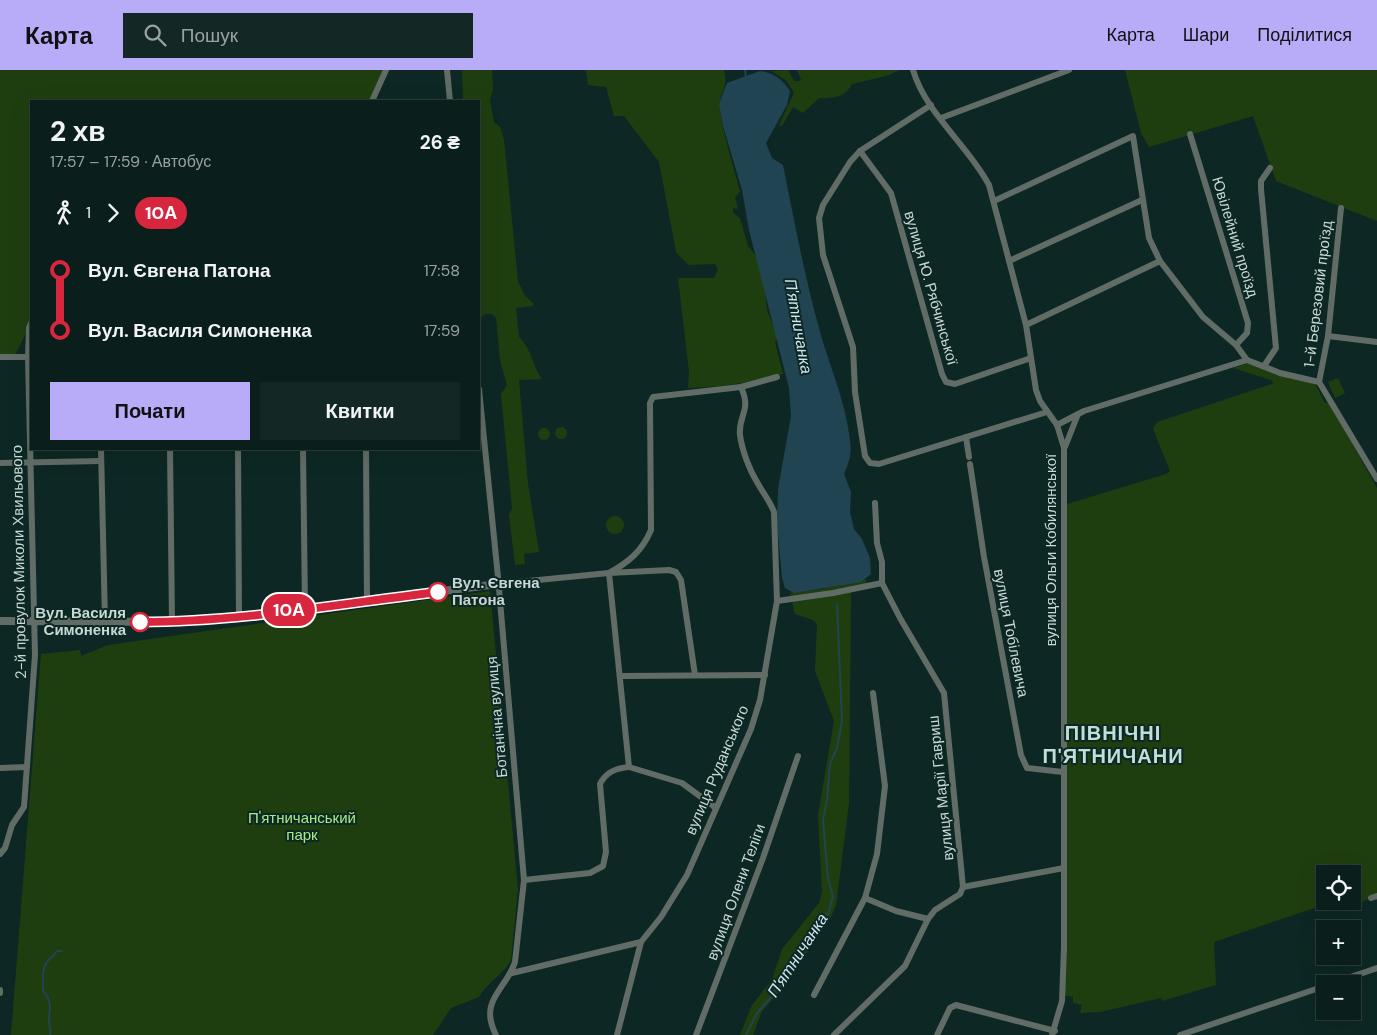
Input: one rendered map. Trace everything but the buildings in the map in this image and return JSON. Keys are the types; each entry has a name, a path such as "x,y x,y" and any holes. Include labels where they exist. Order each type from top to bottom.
{"street":[{"path":"372,100 386,70"},
{"path":"447,70 450,100"},
{"name":"вулиця Ольги Кобилянської","path":"913,70 916,80 931,105 982,172 994,201 1026,325 1036,390 1047,412 1057,425 1064,448 1064,868 1062,997 1054,1033"},
{"path":"941,118 1069,70"},
{"path":"931,105 860,151 850,162 823,205 819,218 819,232 823,255 853,347 855,392 862,442 866,456 870,463 879,464 1047,412"},
{"name":"Ювілейний проїзд","path":"1190,134 1248,323 1247,333 1236,344"},
{"path":"994,201 1133,136 1149,238 1160,261 1203,317 1236,344 1247,360 1319,382 1374,466 1377,479"},
{"name":"вулиця Ю. Рябчинської","path":"860,151 891,193 942,374 946,382 955,384 1031,358"},
{"path":"1264,366 1276,348 1261,189 1261,181 1270,168"},
{"path":"1009,261 1142,200"},
{"name":"1-й Березовий проїзд","path":"1319,382 1328,336 1341,208"},
{"path":"1026,325 1160,261"},
{"name":"2-й провулок Миколи Хвильового","path":"30,326 28,357 30,427"},
{"path":"1328,336 1377,342"},
{"path":"0,357 28,357"},
{"path":"1057,425 1078,414 1247,360"},
{"path":"609,573 628,562 644,546 651,530 650,403 653,396 740,387 777,377"},
{"name":"вулиця Руданського","path":"617,1035 641,942 661,917 687,874 750,729 765,675 777,601 774,512 771,503 756,482 745,456 740,430 746,404 740,387"},
{"name":"Ботанічна вулиця","path":"480,399 524,880 515,962 512,973 492,1000 490,1021 496,1035"},
{"path":"1064,448 1078,414"},
{"path":"966,437 969,457"},
{"name":"2-й провулок Миколи Хвильового","path":"0,854 5,848 12,826 23,811 27,767 35,655 31,450"},
{"path":"101,450 105,621"},
{"path":"170,450 172,622"},
{"path":"238,450 239,617"},
{"path":"303,450 305,608"},
{"path":"366,450 367,600"},
{"path":"0,463 101,461"},
{"name":"вулиця Тобілевича","path":"970,464 984,557 1022,755 1027,768 1064,772"},
{"name":"вулиця Марії Гавриш","path":"875,502 877,544 882,562 882,583 900,618 944,693 963,887"},
{"path":"0,621 172,622 239,617 498,584 609,573 669,570 680,575 695,675"},
{"path":"609,573 629,767"},
{"path":"777,601 833,593 882,583"},
{"path":"621,676 765,675"},
{"path":"814,995 865,898 877,854 885,786 873,693"},
{"name":"вулиця Олени Теліги","path":"696,1035 763,858 798,756"},
{"path":"0,768 27,767"},
{"path":"524,880 590,873 602,866 606,852 600,784 613,770 629,767 682,783 716,808"},
{"path":"834,1035 905,966 928,919 935,910 960,894 963,887 1064,868"},
{"path":"865,898 896,911 928,919"},
{"path":"512,973 641,942"},
{"path":"1356,975 1377,968"},
{"path":"1180,1035 1316,989"},
{"path":"937,1035 950,1008 956,1005 1054,1033"}],"green space":[{"path":"0,70 386,70 372,100 30,100 30,325 14,357 0,357"},
{"path":"462,70 492,70 493,89 490,100 494,122 500,127 504,140 518,281 525,296 533,303 533,306 516,308 519,337 530,352 542,379 519,380 528,484 539,552 524,554 525,564 515,565 509,515 512,508 501,394 507,385 500,360 496,318 492,314 485,314 480,319 480,100 460,100 463,98"},
{"path":"586,70 724,70 725,83 720,99 721,119 740,192 735,197 738,209 733,208 733,213 740,218 748,246 762,263 767,310 778,337 775,342 783,374 736,384 688,388 689,372 678,278 714,278 718,269 715,264 688,265 676,252 659,162 624,116 614,116 606,87 588,85"},
{"path":"788,70 794,81 799,81 819,72 801,80 797,70 900,70 886,76 852,84 842,95 819,98 803,113 793,107 782,126 779,125 794,93 787,81 771,71"},
{"path":"1125,70 1377,70 1377,221 1276,181 1253,116 1149,147 1141,133"},
{"path":"1249,363 1315,384 1325,403 1329,402 1377,488 1377,896 1361,902 1361,865 1316,865 1316,907 1214,942 1216,985 1162,1001 1161,998 1100,1012 1080,1013 1082,1005 1073,1003 1073,997 1062,995 1064,505 1166,474 1170,471 1153,429 1157,422 1274,383 1271,380 1233,368"},
{"path":"1338,378 1345,393 1335,398 1328,382"},
{"path":"561,427 567,433 561,439 555,433"},
{"path":"544,428 550,434 544,440 538,434"},
{"path":"615,516 621,519 624,525 621,531 615,534 609,531 606,525 609,519"},
{"path":"866,579 866,586 851,590 849,803 836,905 830,919 781,990 762,1011 753,1035 740,1035 752,1005 772,980 782,949 819,903 822,892 818,815 834,721 815,671 817,624 813,620 795,614 790,593 822,589"},
{"name":"П'ятничанський парк","path":"490,591 518,889 511,960 479,997 451,1008 433,1035 11,1035 41,654 80,650 81,656 108,645"}],"water":[{"path":"760,71 777,77 790,91 787,105 766,143 772,158 783,165 814,308 845,412 851,445 849,462 844,474 851,492 850,512 854,529 862,539 870,558 871,574 861,582 794,593 785,588 782,578 777,523 778,489 791,416 789,388 749,230 742,190 723,126 719,104 727,83"}],"waterway":[{"name":"П'ятничанка","path":"745,70 746,78"},
{"name":"П'ятничанка","path":"746,1035 757,1013 773,995 785,971 820,927 829,911 833,896 828,879 823,820 830,764 837,748 842,721 837,604"},
{"path":"50,1035 50,1004 43,991 43,971 46,964 57,951 62,951"}],"bus line":[{"name":"10А","path":"140,622 172,622 239,617 438,592"}],"place":[{"name":"Вул. Євгена Патона","path":"438,592"},
{"name":"Вул. Василя Симоненка","path":"140,622"}],"district":[{"name":"ПІВНІЧНІ П'ЯТНИЧАНИ","path":"1113,744"}]}
